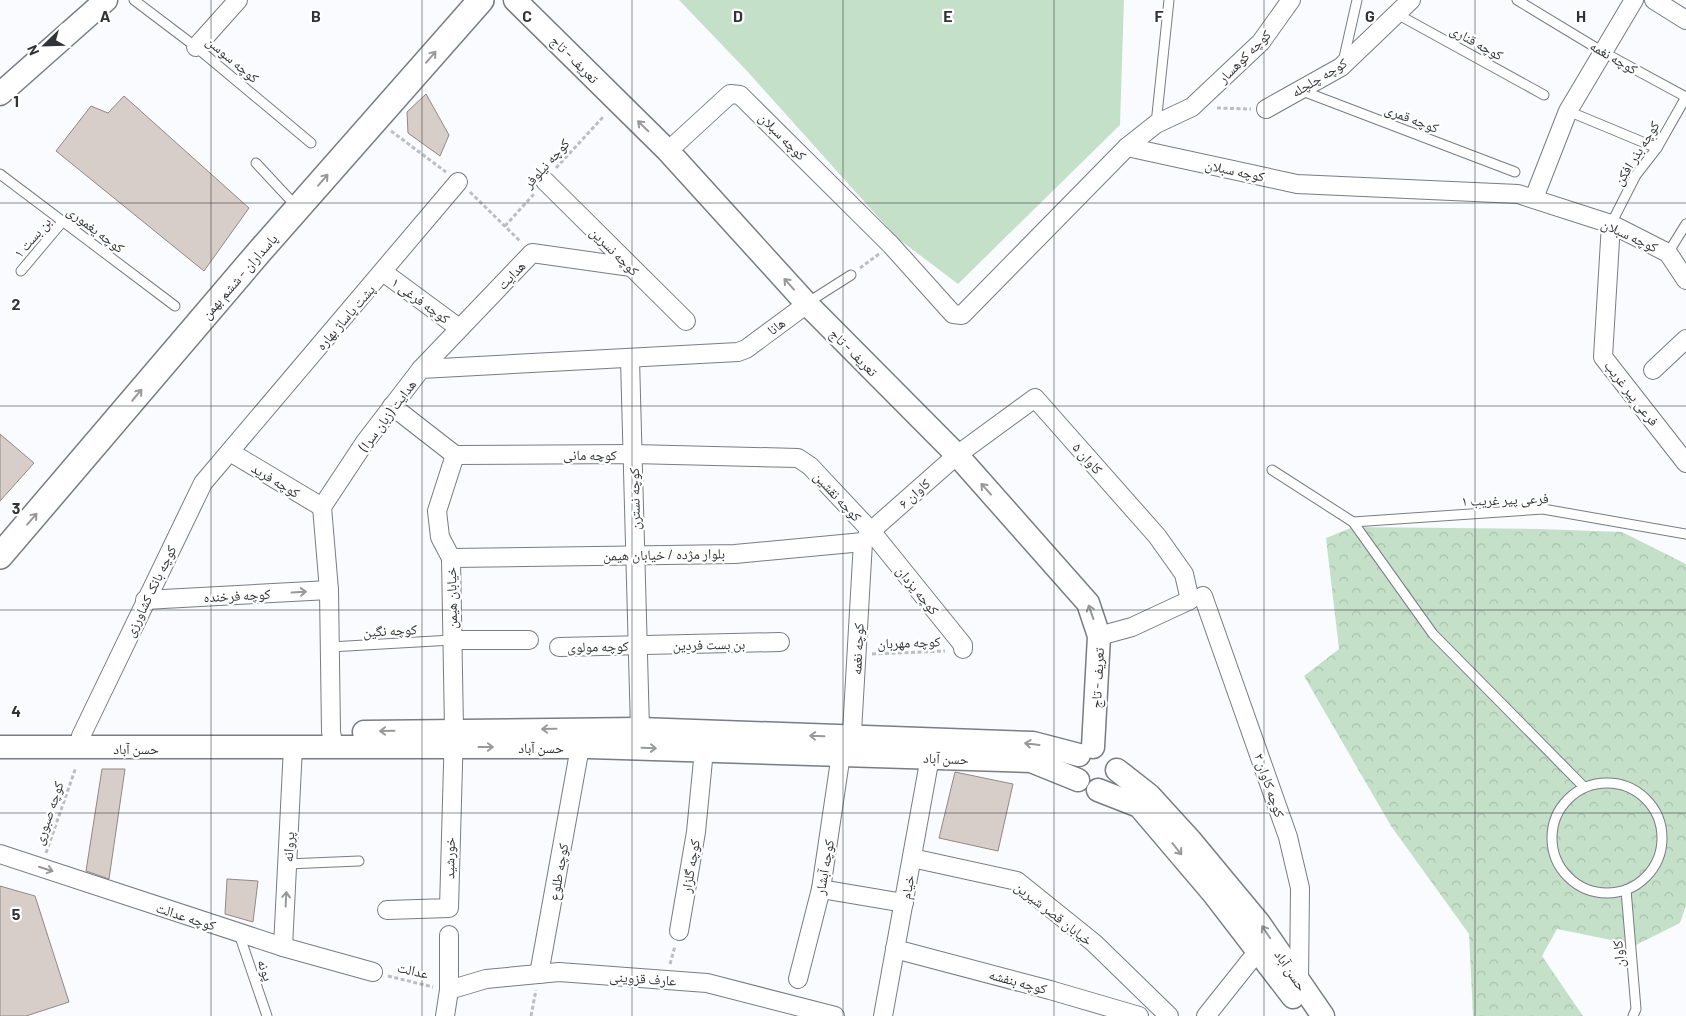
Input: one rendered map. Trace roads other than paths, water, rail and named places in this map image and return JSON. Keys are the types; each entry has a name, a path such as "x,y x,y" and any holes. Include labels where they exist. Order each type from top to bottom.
{"main road":[{"name":"پاسداران - ششم بهمن","path":"3,549 478,2"}],"street":[{"path":"0,94 106,0"},
{"path":"196,47 238,0"},
{"name":"تعریف - تاج","path":"515,0 668,151 807,304 956,455 1088,603 1099,636 1086,751"},
{"name":"کوچه کوهسار","path":"1156,124 1192,107 1261,42 1291,0"},
{"name":"کوچه چلچله","path":"1266,109 1342,67 1411,0"},
{"path":"1534,198 1568,111 1634,0"},
{"path":"1654,0 1686,20"},
{"name":"کوچه سبلان","path":"668,151 730,94 740,95 891,245 953,314 962,315 1127,147 1297,184 1518,194 1611,224 1668,253 1686,280"},
{"path":"1127,147 1156,124"},
{"name":"کوچه نسرین","path":"545,181 686,322"},
{"name":"پشت پاساژ بهاره","path":"230,452 458,182"},
{"name":"فرعی پیر غریب","path":"1611,224 1603,357 1686,462"},
{"name":"هدایت","path":"421,369 532,253 631,267"},
{"name":"کوچه فرغی ۱","path":"383,272 459,328"},
{"name":"هانا","path":"746,349 807,304"},
{"path":"1654,370 1686,339"},
{"name":"هدایت (زبان سرا)","path":"322,507 392,406 421,369 630,359 738,352 746,349"},
{"name":"کوچه نسترن","path":"630,359 640,729"},
{"name":"کاوان ۵","path":"956,455 1034,398 1157,536 1184,574 1196,598"},
{"path":"392,406 455,455"},
{"name":"کوچه فرید","path":"230,452 322,507"},
{"name":"کوچه بانک کشاورزی","path":"81,736 145,600 203,484 230,452"},
{"name":"کوچه مانی","path":"455,455 633,454 798,458 805,461"},
{"name":"خیابان هیمن","path":"453,739 451,558 440,537 437,512 455,455"},
{"name":"کاوان ۶","path":"867,537 956,455"},
{"name":"کوچه نقشین","path":"805,461 867,537"},
{"path":"322,507 329,590 333,740"},
{"name":"بلوار مژده / خیابان هیمن","path":"451,558 735,554 867,537"},
{"name":"کوچه یزدان","path":"867,537 963,645 963,649"},
{"name":"کوچه نغمه","path":"847,749 867,537"},
{"name":"کوچه فرخنده","path":"145,600 329,590"},
{"path":"1099,636 1132,627 1196,598"},
{"name":"کوچه کاوان ۲","path":"1196,598 1288,837 1300,888 1299,982"},
{"path":"452,640 529,640"},
{"name":"بن بست فردین","path":"638,646 780,642"},
{"name":"کوچه مولوی","path":"559,646 638,646"},
{"name":"حسن آباد","path":"582,738 640,729 930,757 1031,761 1078,780"},
{"name":"حسن آباد","path":"0,731 21,737 81,736 333,740 582,738 704,750 847,749 1033,743 1086,751"},
{"name":"کوچه طلوع","path":"539,974 582,738"},
{"name":"خورشید","path":"387,910 448,908 453,739"},
{"name":"حسن آباد","path":"0,747 292,747 333,740"},
{"name":"پروانه","path":"283,947 292,747"},
{"path":"1101,748 1113,756 1117,770 1114,779 1107,786 1098,790 1083,786 1078,780 1074,767 1086,751 1101,748"},
{"name":"کوچه آبشار","path":"798,979 821,889 847,749"},
{"name":"کوچه گلزار","path":"679,931 696,832 704,750"},
{"name":"خیام","path":"883,1016 930,757"},
{"name":"حسن آباد","path":"1117,770 1149,795 1191,841 1260,923 1323,1016"},
{"name":"حسن آباد","path":"1098,790 1138,806 1213,893 1307,1016"},
{"name":"کوچه عدالت","path":"0,854 283,947 373,972"},
{"name":"خیابان قصر شیرین","path":"912,858 1017,881 1094,943 1169,1016"},
{"path":"821,889 904,903"},
{"path":"445,1016 448,990 449,934"},
{"name":"کوچه بنفشه","path":"896,950 1050,990 1139,1016"},
{"path":"1206,1016 1257,952"},
{"name":"عارف قزوینی","path":"448,990 486,979 559,972 707,983 790,1010 835,1016"}],"lane":[{"name":"کوچه سوسن","path":"134,0 196,47 312,143"},
{"path":"1156,124 1168,0"},
{"path":"1342,67 1357,0"},
{"name":"کوچه نغمه","path":"1517,0 1603,52 1686,97"},
{"name":"کوچه قناری","path":"1397,14 1544,94"},
{"name":"کوچه قمری","path":"1298,90 1515,172"},
{"name":"کوچه بذر افکن","path":"1611,224 1636,175 1657,148 1686,97"},
{"path":"1568,111 1657,148"},
{"path":"256,163 298,208"},
{"name":"کوچه یغموری","path":"0,174 175,306"},
{"name":"بن بست ۱","path":"21,271 63,222"},
{"name":"کوچه سبلان","path":"1668,253 1686,224"},
{"path":"807,304 851,275"},
{"path":"1272,470 1353,522 1433,634 1584,787"},
{"name":"فرعی پیر غریب ۱","path":"1353,522 1543,509 1686,534"},
{"name":"کوچه نگین","path":"330,647 452,640"},
{"path":"1610,783 1635,790 1649,802 1658,817 1662,834 1660,852 1653,868 1641,881 1626,890 1607,893 1589,890 1573,881 1560,867 1553,850 1552,831 1558,813 1568,798 1584,787 1610,783"},
{"path":"287,864 359,861"},
{"name":"کاوان","path":"1626,890 1636,1009 1633,1016"},
{"name":"پونه","path":"239,933 267,1016"}]}
